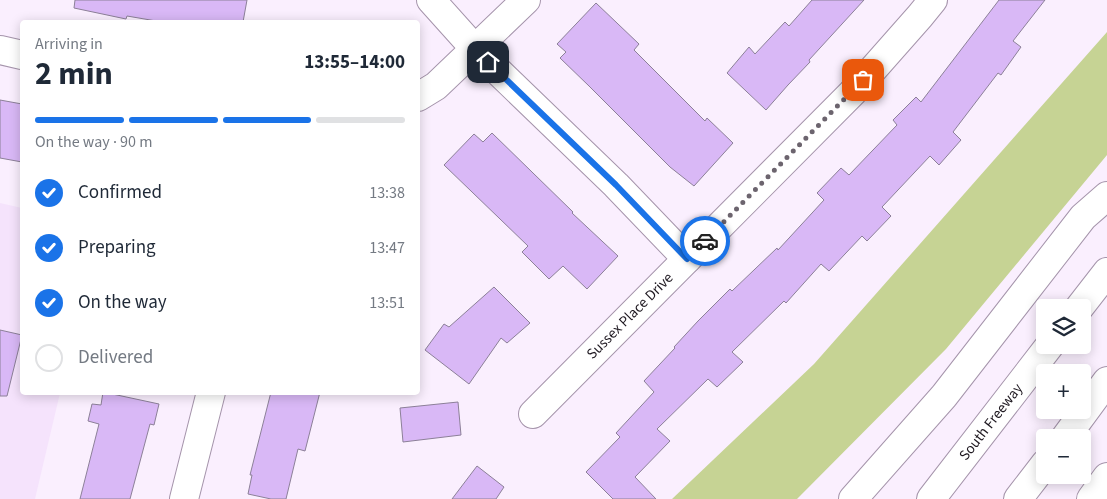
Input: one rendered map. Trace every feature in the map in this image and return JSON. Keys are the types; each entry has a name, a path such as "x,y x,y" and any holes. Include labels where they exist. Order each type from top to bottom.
{"main road":[{"path":"431,0 475,48 616,185 687,259"},
{"path":"420,97 436,86 526,0"},
{"name":"Sussex Place Drive","path":"533,414 852,93 932,0"},
{"path":"0,50 20,55"},
{"path":"853,499 944,396 1083,217 1107,196"},
{"path":"1086,299 1107,272"},
{"name":"South Freeway","path":"931,499 1043,354"},
{"path":"1072,429 1107,381"},
{"path":"184,499 210,395"},
{"path":"1018,499 1036,476"},
{"path":"1091,499 1107,477"}],"shaded area":[{"path":"0,203 20,208 20,395 60,395 35,499 0,499"}],"green space":[{"path":"1107,32 1107,155 946,349 797,499 672,499 814,364"}],"building":[{"path":"75,0 247,0 243,20 150,20 127,16 126,19 74,8"},
{"path":"812,0 864,0 766,110 727,73 749,47 755,54 785,22 789,26"},
{"path":"999,0 1045,0 1013,41 1021,47 1001,75 998,73 953,132 961,140 939,165 930,156 882,207 891,216 867,241 862,236 829,271 821,264 786,303 784,301 732,352 743,362 717,387 708,379 657,429 670,441 635,477 656,499 613,499 586,472 620,437 616,433 654,392 644,381 698,321 730,289 732,291 777,248 778,250 824,200 817,193 841,168 849,175 897,125 893,120 916,97 921,102"},
{"path":"596,3 639,44 634,50 705,121 707,118 733,143 694,186 670,167 560,58 566,52 557,44"},
{"path":"0,100 20,104 20,162 0,158"},
{"path":"492,133 618,256 587,289 563,266 549,279 522,252 528,246 444,165 474,134 483,142"},
{"path":"494,287 530,323 507,343 501,338 469,384 425,350 444,324 449,327"},
{"path":"0,330 20,335 20,343 7,396 0,396"},
{"path":"103,395 117,395 159,404 154,425 150,424 130,499 80,499 99,424 88,421 92,404 101,405"},
{"path":"270,395 319,395 305,451 298,449 286,499 271,499 248,494 252,475 250,475"},
{"path":"458,402 461,435 403,442 400,408"},
{"path":"477,466 504,487 496,499 452,499"}],"way so far":[{"path":"705,241 863,80"}],"route":[{"path":"488,62 616,185 687,259 705,241"}]}
